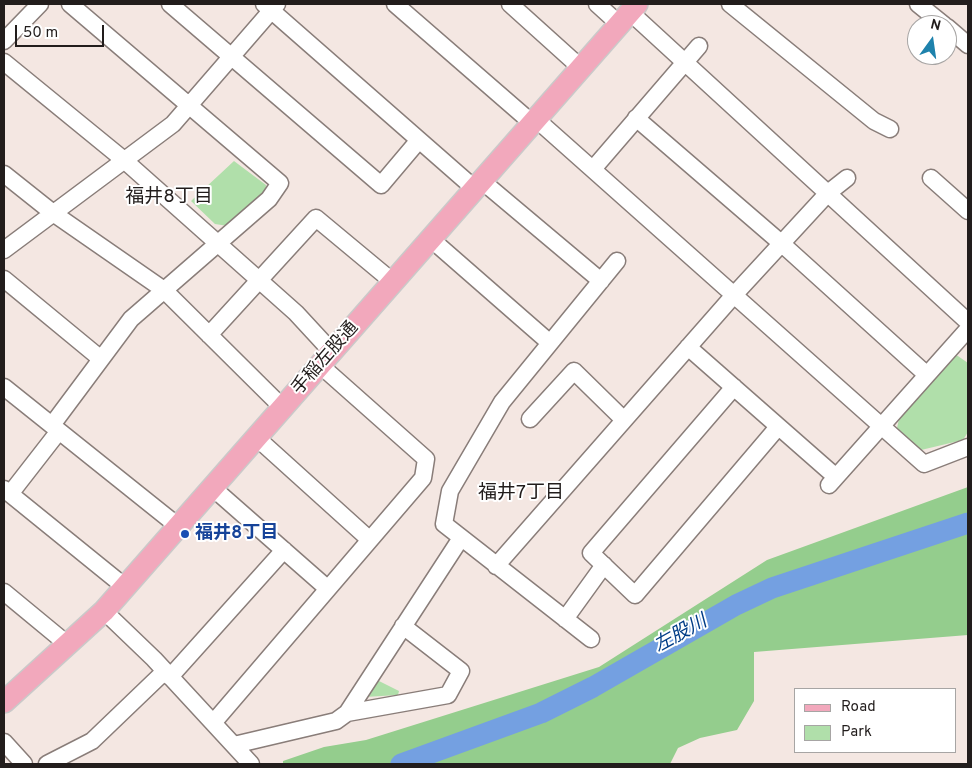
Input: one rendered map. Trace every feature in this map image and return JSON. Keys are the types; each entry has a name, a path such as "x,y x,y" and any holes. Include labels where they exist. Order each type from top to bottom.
{"main road":[{"name":"手稲左股通","path":"4,702 104,611 629,13"}],"street":[{"path":"4,41 40,4"},
{"path":"70,4 280,184 269,199 219,244 131,318 55,428 7,491 125,587"},
{"path":"170,4 381,185 419,140"},
{"path":"395,4 593,169 924,464 968,447"},
{"path":"510,4 581,68"},
{"path":"596,4 629,13 968,322"},
{"path":"730,4 874,121 890,129"},
{"path":"918,4 932,15"},
{"path":"4,250 173,124 232,56 271,6 419,140 601,281"},
{"path":"593,169 699,46"},
{"path":"4,62 124,160 296,313 326,358 426,459 423,478 213,723"},
{"path":"636,118 781,243 927,375"},
{"path":"4,174 53,214 164,290 283,408"},
{"path":"496,566 781,243 828,193 847,178"},
{"path":"931,178 968,211"},
{"path":"210,335 316,218 393,282"},
{"path":"431,239 550,343"},
{"path":"591,639 444,524 450,491 502,402 617,261"},
{"path":"4,279 101,359"},
{"path":"688,347 778,427 832,481 968,329"},
{"path":"530,419 574,371 624,420"},
{"path":"4,388 178,527"},
{"path":"734,388 591,553 635,595 778,427"},
{"path":"257,438 370,540"},
{"path":"213,488 328,589"},
{"path":"347,713 461,538"},
{"path":"47,764 92,740 168,674 284,550"},
{"path":"565,619 604,565"},
{"path":"4,592 67,644"},
{"path":"104,611 168,674 251,764"},
{"path":"234,746 336,720 347,713 448,695 461,671 403,626"},
{"path":"4,742 24,764"}],"green space":[{"path":"234,161 266,185 265,193 228,226 215,224 191,201"},
{"path":"955,354 968,363 968,432 963,440 921,450 897,428 899,419"},
{"path":"968,487 968,635 754,652 754,701 737,730 700,738 678,748 670,764 283,764 283,761 324,747 366,740 599,667 767,560"},
{"path":"377,680 399,691 398,695 365,697"}],"waterway":[{"name":"左股川","path":"401,764 541,713 593,687 736,605 772,588 968,523"}],"place":[{"name":"福井8丁目","path":"185,534"}],"district":[{"name":"福井8丁目","path":"169,198"},
{"name":"福井7丁目","path":"521,494"}]}
